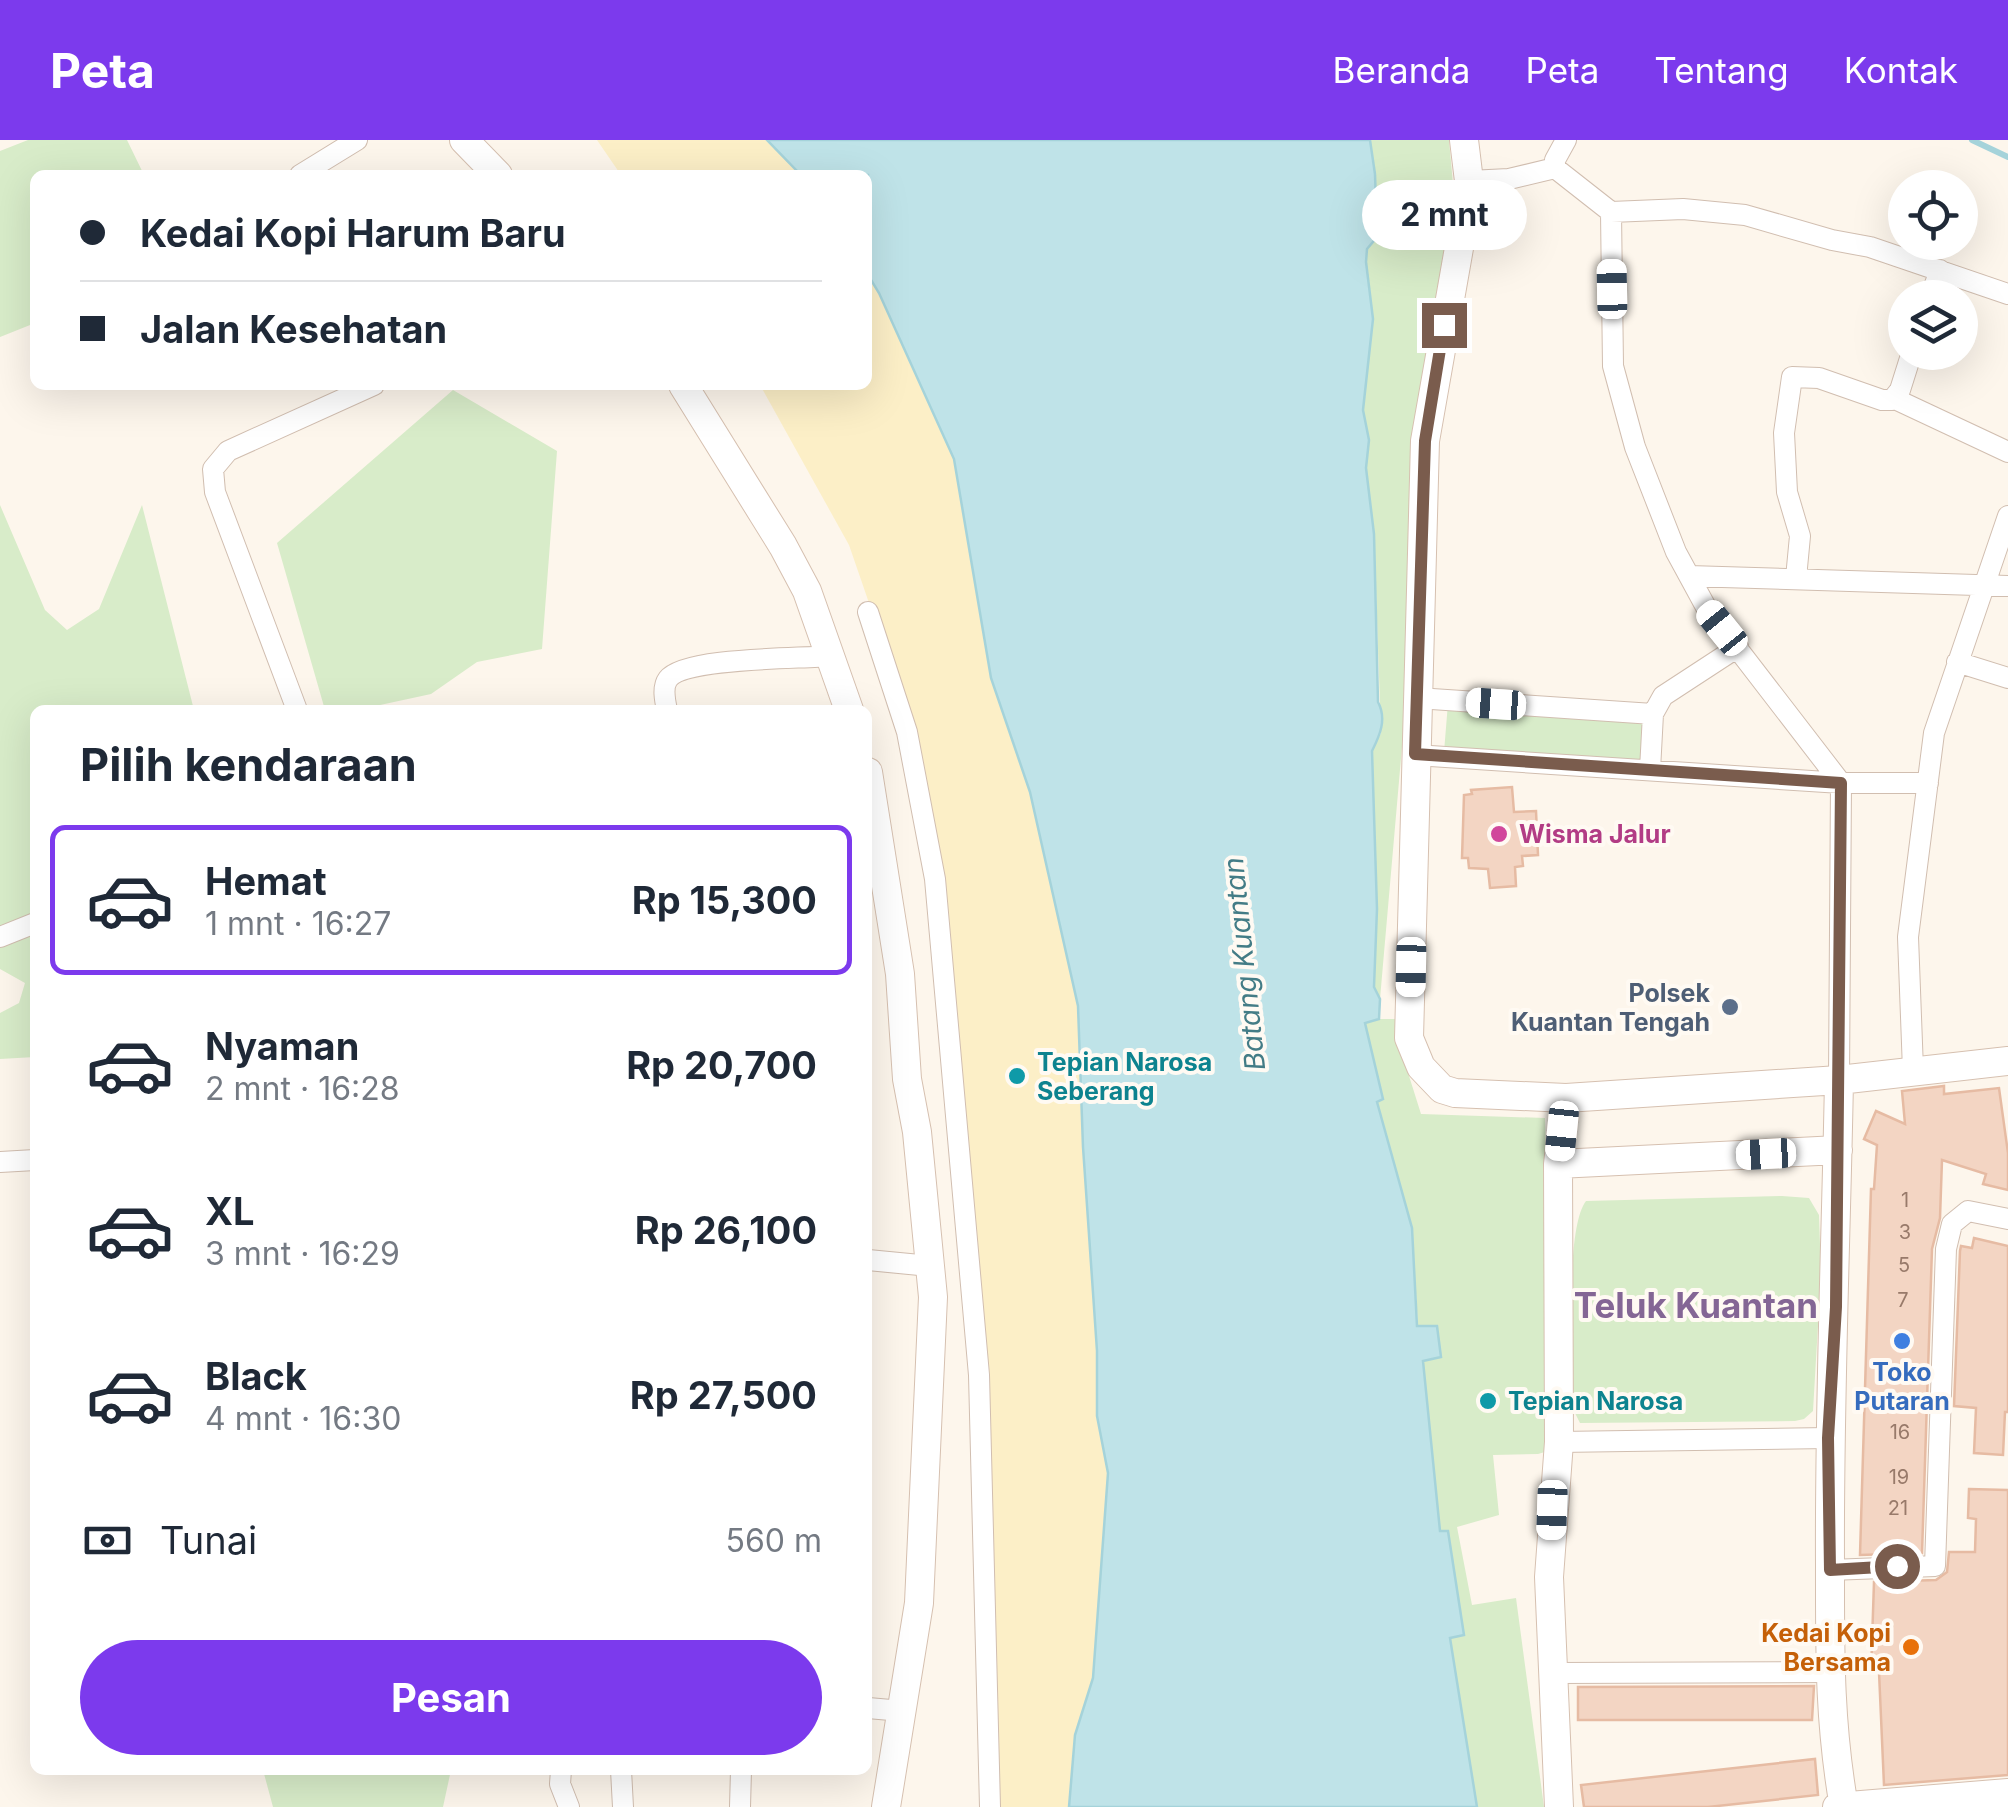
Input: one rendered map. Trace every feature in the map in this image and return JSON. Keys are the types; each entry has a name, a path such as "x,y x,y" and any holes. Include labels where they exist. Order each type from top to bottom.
{"street":[{"path":"308,170 357,140"},
{"path":"464,140 493,170"},
{"path":"1464,140 1470,181 1425,441 1410,1038 1421,1067 1433,1082 1455,1093 1566,1098 1839,1080 2008,1061"},
{"path":"1555,168 1566,140"},
{"path":"1470,181 1510,178 1555,168"},
{"path":"1555,168 1611,212 1683,209 1744,215 1870,247 2008,294"},
{"path":"1611,212 1613,366 1634,447 1676,552 1707,610 1841,783 1836,1307 1828,1438 1829,1672 1832,1735 1844,1806"},
{"path":"1936,280 1940,270"},
{"path":"1895,398 1905,370"},
{"path":"1796,578 1800,536 1787,492 1784,432 1792,377 1819,378 1882,400 1895,398 2008,452"},
{"path":"295,705 216,492 214,470 228,451 363,390"},
{"path":"685,390 807,591 847,705"},
{"path":"1913,1070 1908,938 1934,733 2008,516"},
{"path":"1689,576 2008,586"},
{"path":"868,612 908,732 935,879 980,1375 990,1807"},
{"path":"1650,770 1654,714 1664,696 1738,647"},
{"path":"666,705 664,684 681,671 718,662 830,656"},
{"path":"1957,662 2008,678"},
{"path":"1417,698 1654,714"},
{"path":"1415,754 1841,783 1928,784"},
{"path":"872,820 900,974 907,1078 917,1132 933,1297 919,1602 886,1807"},
{"path":"0,937 30,925"},
{"path":"1559,1807 1549,1577 1558,1442 1558,1164 1566,1098"},
{"path":"1558,1164 1838,1150"},
{"path":"0,1162 30,1160"},
{"path":"1830,1570 1935,1566 1946,1249 1956,1218 1974,1211 2008,1219"},
{"path":"872,1260 930,1266"},
{"path":"1558,1442 1828,1438"},
{"path":"1556,1673 1829,1672"},
{"path":"872,1708 902,1711"},
{"path":"560,1775 569,1807"},
{"path":"621,1775 624,1807"},
{"path":"740,1807 741,1775"},
{"path":"1837,1807 2008,1793"}],"green space":[{"path":"28,140 127,140 142,170 30,170 30,325 0,337 0,151"},
{"path":"1370,140 1449,140 1455,206 1380,999 1374,987 1377,909 1372,751 1381,733 1374,534 1363,410 1373,319 1367,249 1377,236"},
{"path":"453,390 557,451 542,649 477,662 431,694 380,705 324,705 277,543"},
{"path":"0,505 45,610 67,630 99,609 142,505 193,705 30,705 30,1057 0,1059 0,1013 19,1003 25,983 0,969"},
{"path":"1448,703 1644,717 1640,766 1444,752"},
{"name":"Tepian Narosa","path":"1399,1019 1404,1060 1421,1114 1545,1118 1548,1451 1493,1455 1499,1515 1457,1527 1472,1605 1516,1598 1544,1807 1477,1807 1450,1637 1463,1636 1440,1532 1423,1360 1440,1357 1437,1326 1418,1326 1412,1228 1376,1101 1383,1099 1365,1023"},
{"path":"1809,1198 1819,1215 1821,1273 1813,1411 1795,1421 1580,1423 1573,1409 1571,1300 1575,1240 1586,1201"},
{"path":"264,1775 450,1775 443,1807 273,1807"}],"sand":[{"path":"597,140 767,140 796,170 618,170"},
{"name":"Tepian Narosa Seberang","path":"872,282 954,459 991,678 1030,792 1078,1006 1097,1351 1097,1416 1108,1473 1093,1678 1075,1735 1069,1807 995,1807 972,1308 918,745 849,545 763,390 872,390"}],"water":[{"name":"Batang Kuantan","path":"767,140 1370,140 1377,237 1367,249 1373,319 1363,410 1369,440 1366,468 1374,534 1378,702 1382,721 1372,751 1377,909 1374,987 1380,999 1379,1019 1365,1023 1383,1099 1377,1102 1412,1228 1417,1326 1437,1326 1441,1357 1423,1361 1440,1531 1448,1531 1464,1635 1450,1638 1477,1807 1069,1807 1075,1735 1093,1678 1108,1473 1097,1416 1097,1351 1078,1006 1030,792 991,678 954,459 872,282 872,170 796,170"}],"building":[{"name":"Wisma Jalur","path":"1512,787 1514,812 1536,811 1538,855 1522,856 1523,866 1515,867 1516,886 1490,888 1488,869 1469,868 1468,858 1462,858 1464,795 1472,794 1471,790"},
{"path":"1944,1086 1944,1094 1999,1088 2008,1153 2008,1190 1983,1184 1986,1174 1942,1160 1940,1218 1932,1249 1922,1553 1860,1555 1871,1189 1877,1145 1864,1139 1876,1111 1905,1124 1902,1091"},
{"path":"1974,1238 2008,1246 2008,1412 2003,1455 1974,1453 1976,1408 1954,1406 1960,1251 1961,1246 1972,1248"},
{"path":"1969,1489 2008,1490 2008,1775 1884,1785 1879,1672 1871,1673 1874,1582 1936,1580 1947,1572 1949,1552 1975,1552 1976,1519 1968,1518"},
{"path":"1814,1686 1812,1720 1578,1720 1578,1687"},
{"path":"1815,1759 1818,1795 1708,1807 1584,1807 1581,1785"}],"waterway":[{"path":"1972,140 2008,157"}],"place":[{"name":"Wisma Jalur","path":"1499,834"},
{"name":"Polsek Kuantan Tengah","path":"1730,1007"},
{"name":"Tepian Narosa Seberang","path":"1017,1076"},
{"name":"Toko Putaran","path":"1902,1341"},
{"name":"Tepian Narosa","path":"1488,1401"},
{"name":"Kedai Kopi Bersama","path":"1911,1647"}],"district":[{"name":"Teluk Kuantan","path":"1696,1305"}],"route":[{"path":"1444,325 1425,441 1415,754 1841,783 1836,1307 1828,1438 1830,1570 1897,1566"}]}
